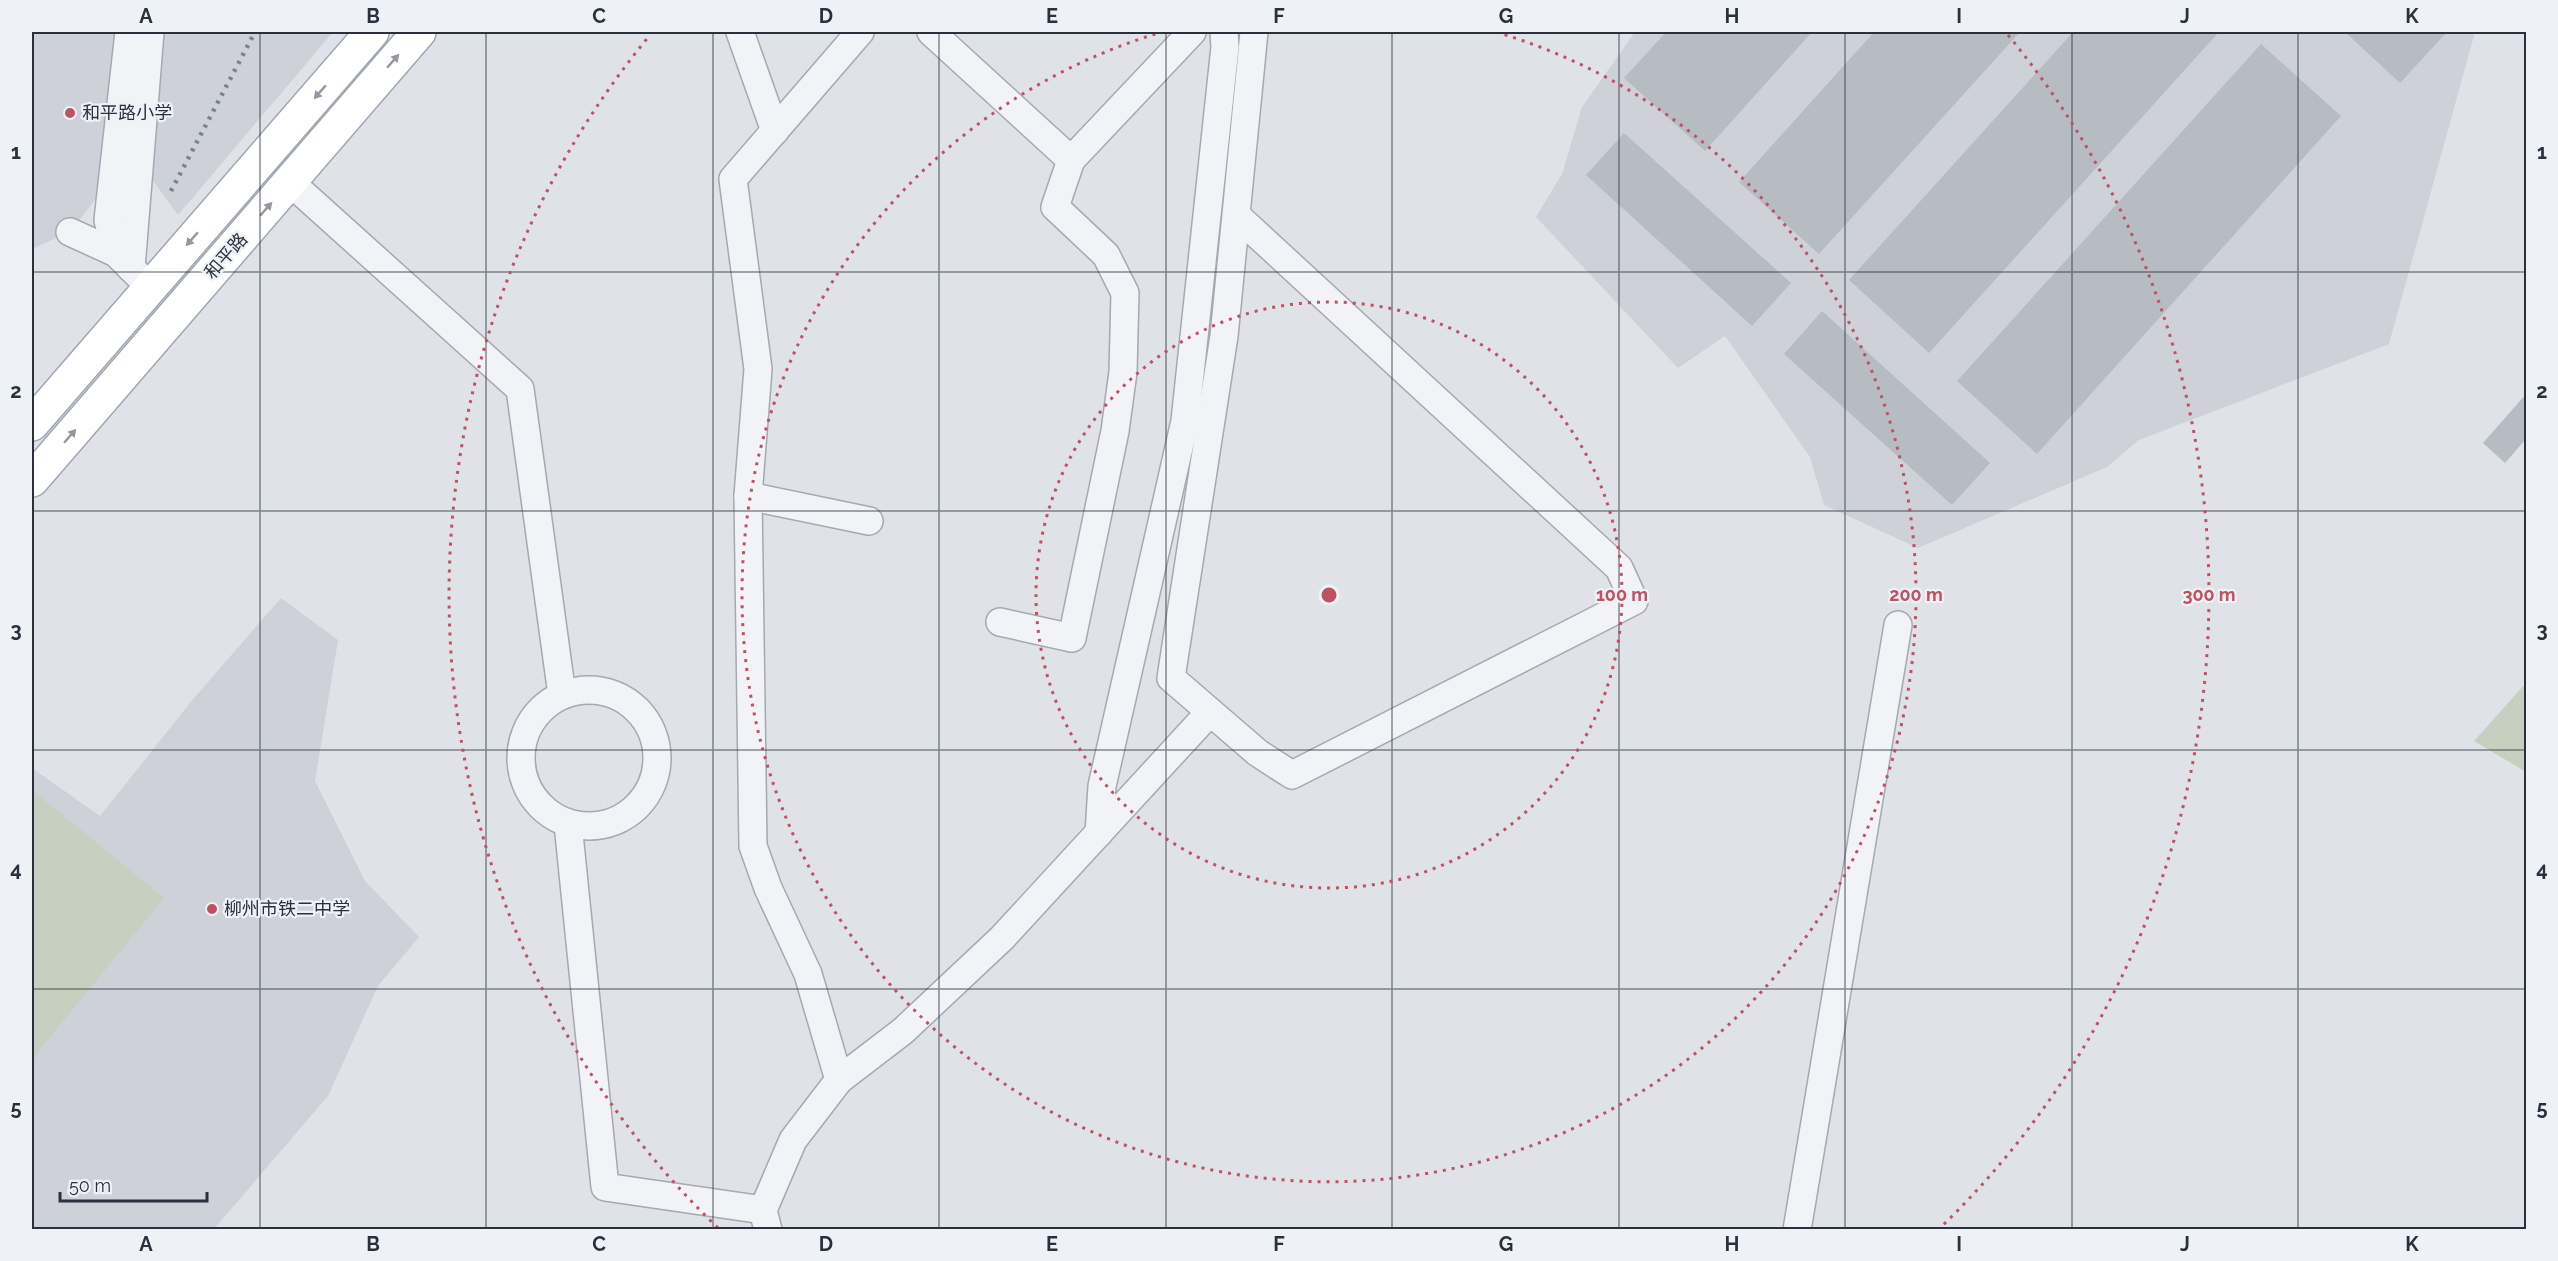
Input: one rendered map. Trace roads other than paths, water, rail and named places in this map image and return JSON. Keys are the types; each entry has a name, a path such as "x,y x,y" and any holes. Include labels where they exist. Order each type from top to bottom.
{"main road":[{"name":"和平路","path":"32,424 132,269 372,32"},
{"name":"和平路","path":"32,480 419,32"}],"street":[{"path":"129,32 108,220 132,269"},
{"path":"132,269 150,32"},
{"path":"740,32 775,131"},
{"path":"839,1080 808,974 768,888 753,846 748,496 758,369 733,179 860,32"},
{"path":"931,32 1071,160"},
{"path":"1000,622 1072,638 1115,431 1123,372 1125,293 1106,255 1055,207 1071,160 1192,32"},
{"path":"1099,833 1102,786 1185,421 1225,47 1224,32"},
{"path":"1236,214 1619,568 1634,601 1292,775 1258,753 1171,678 1224,336 1236,214 1254,32"},
{"path":"290,182 520,389 562,695"},
{"path":"70,232 132,269"},
{"path":"748,496 869,521"},
{"path":"1797,1230 1898,625"},
{"path":"585,690 606,692 626,700 642,715 653,733 658,754 656,776 647,795 633,811 614,822 591,827 568,824 547,813 531,795 522,774 521,750 528,727 542,709 562,695 585,690"},
{"path":"568,824 605,1186 765,1220 793,1140 839,1080 903,1030 1002,938 1210,712"}],"railway":[{"path":"171,191 255,32"}],"place":[{"name":"和平路小学","path":"70,113"},
{"name":"柳州市铁二中学","path":"212,909"}]}
